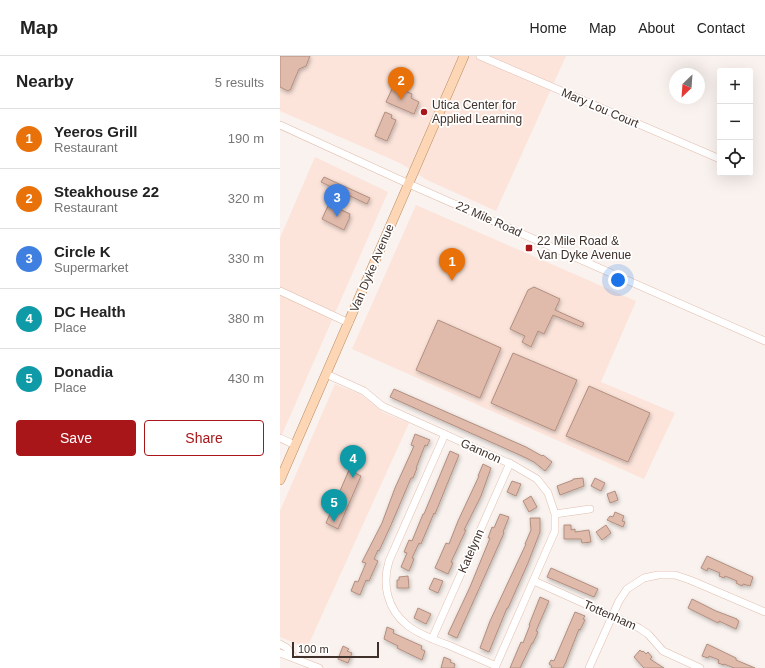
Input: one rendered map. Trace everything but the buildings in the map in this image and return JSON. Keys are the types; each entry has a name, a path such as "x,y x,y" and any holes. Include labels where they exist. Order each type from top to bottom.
{"main road":[{"name":"Van Dyke Avenue","path":"280,480 464,56"}],"street":[{"name":"Mary Lou Court","path":"480,56 717,158"},
{"name":"22 Mile Road","path":"280,125 408,184 765,341"},
{"path":"280,291 349,323"},
{"name":"Gannon","path":"326,374 364,391 382,406 510,463 537,479 548,493 555,514 555,531 496,667"},
{"path":"445,434 389,561 386,581 390,602 397,615 406,625 432,639 496,667"},
{"path":"280,438 295,445"},
{"name":"Katelynn","path":"432,639 510,463"},
{"path":"555,514 590,509"},
{"path":"589,668 612,616 627,589 644,578 664,574 682,577 765,612"},
{"name":"Tottenham","path":"534,581 642,629 663,651 700,668"},
{"path":"280,644 287,648 293,657"},
{"path":"280,653 319,668"}],"shaded area":[{"path":"280,56 566,56 496,211 427,180 400,163 280,111"},
{"path":"315,157 388,192 280,439 280,238"},
{"path":"416,205 636,301 601,382 675,413 644,479 352,349"},
{"path":"335,384 360,394 375,404 382,412 409,423 307,648 280,637 280,511"}],"place":[{"name":"Steakhouse 22","path":"401,100"},
{"name":"Utica Center for Applied Learning","path":"424,112"},
{"name":"Circle K","path":"337,217"},
{"name":"22 Mile Road & Van Dyke Avenue","path":"529,248"},
{"name":"Yeeros Grill","path":"452,281"},
{"name":"DC Health","path":"353,478"},
{"name":"Donadia","path":"334,522"}]}
